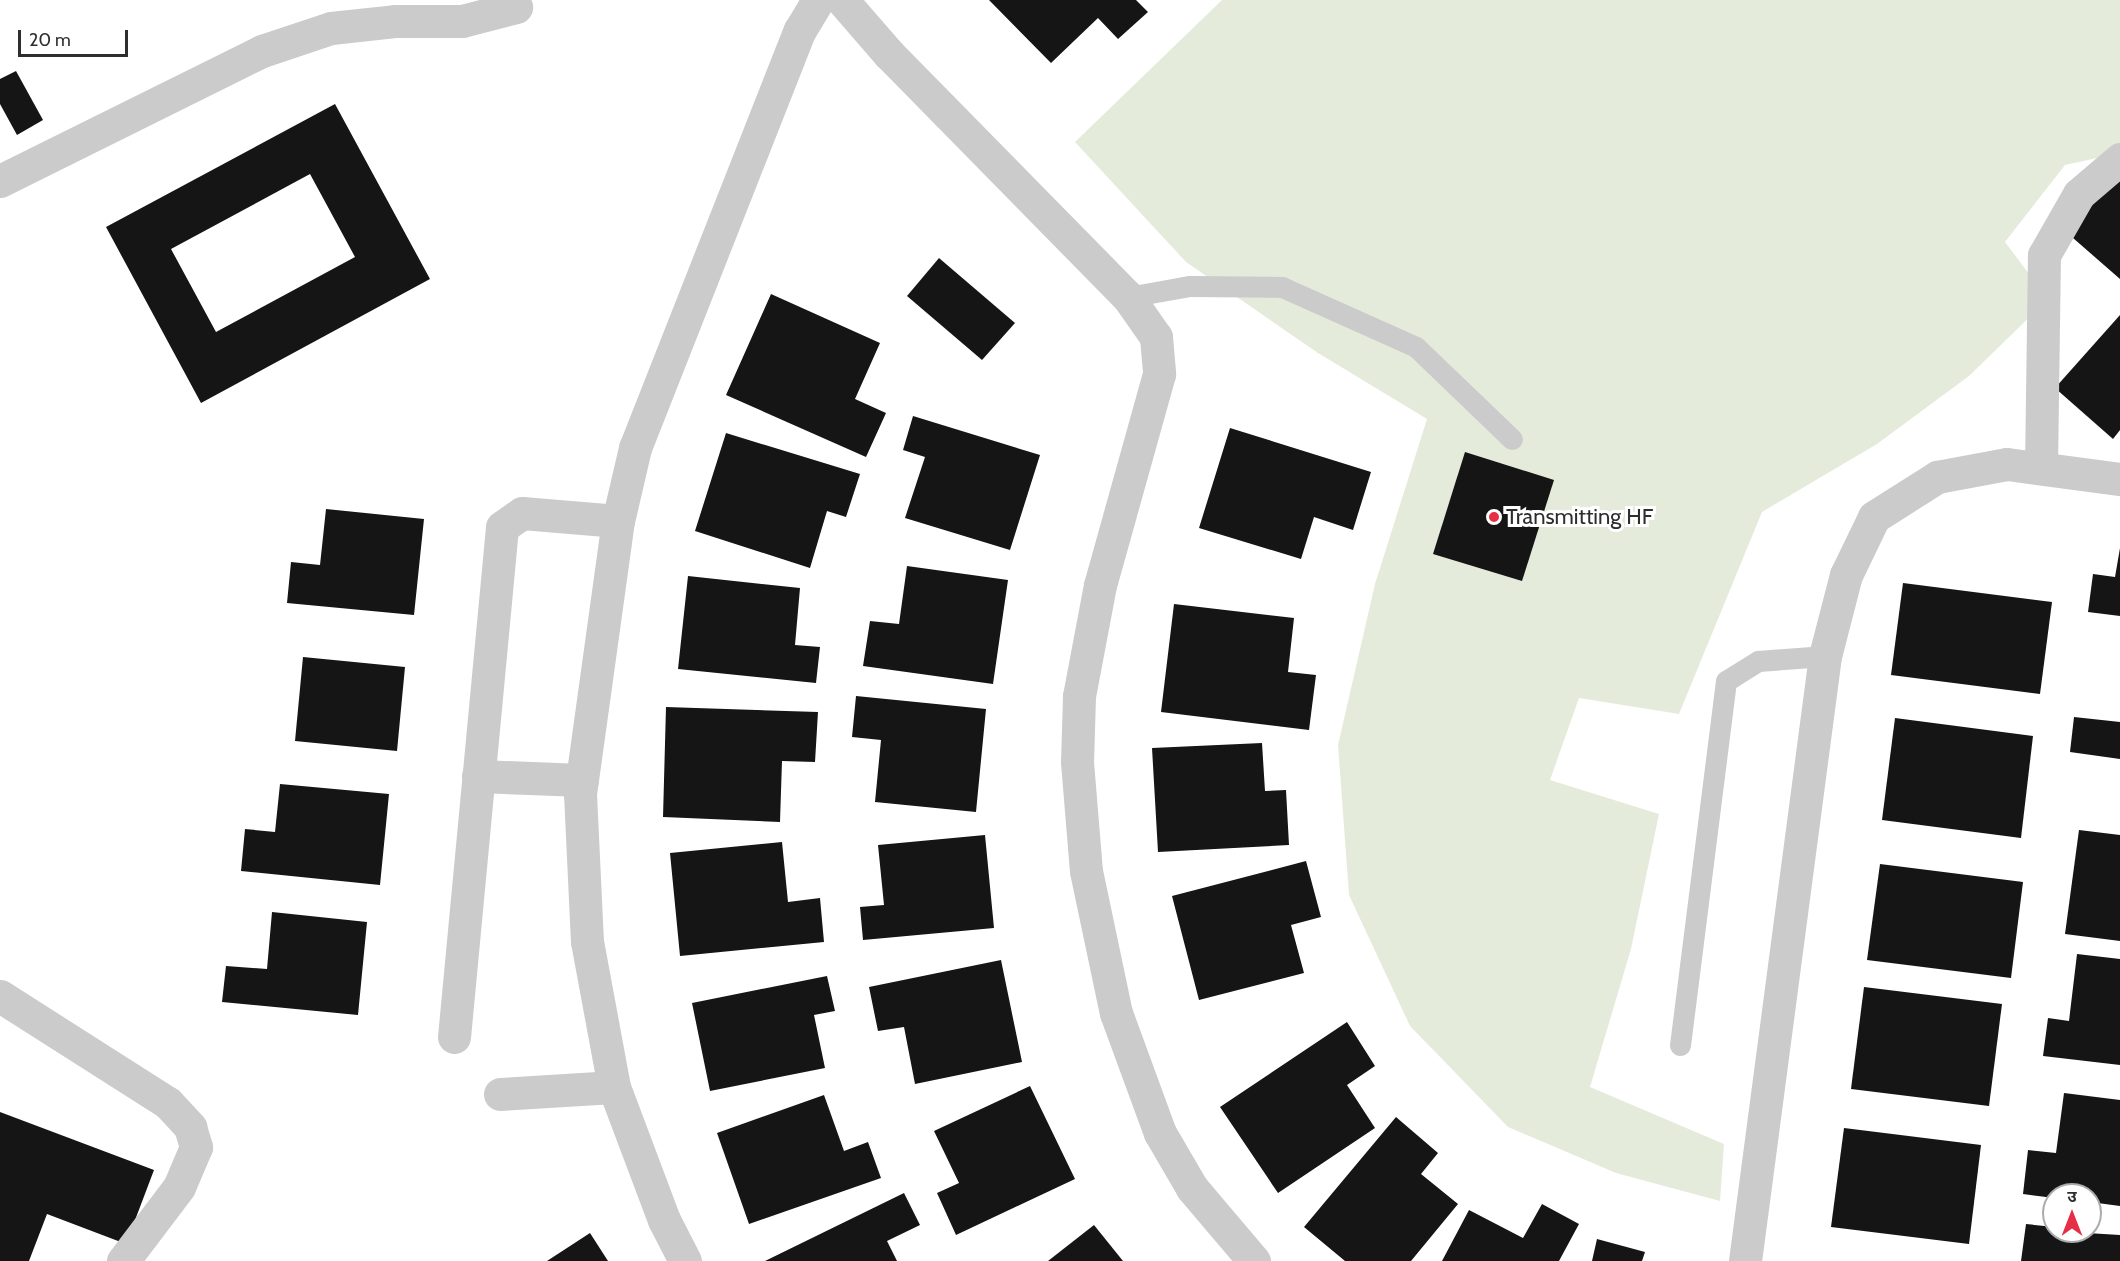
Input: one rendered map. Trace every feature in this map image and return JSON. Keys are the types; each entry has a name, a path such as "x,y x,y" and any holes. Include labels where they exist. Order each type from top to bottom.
{"street":[{"path":"685,1261 664,1220 614,1087 587,942 582,780 618,521 635,448 801,30 818,0"},
{"path":"842,0 889,54 1128,297 1156,337 1159,374 1100,585 1079,696 1077,762 1086,871 1116,1013 1160,1133 1192,1188 1254,1261"},
{"path":"0,181 262,51 332,28 395,21 462,21 516,7"},
{"path":"2041,468 2044,255 2079,194 2120,159"},
{"path":"1745,1261 1825,656 1845,575 1874,517 1937,477 2007,464 2120,479"},
{"path":"454,1037 502,527 522,513 618,521"},
{"path":"478,776 582,780"},
{"path":"0,996 168,1103 190,1127 196,1147 179,1187 123,1261"},
{"path":"500,1094 614,1087"}],"lane":[{"path":"1128,297 1190,286 1282,287 1416,348 1512,439"},
{"path":"1680,1045 1726,681 1758,661 1825,656"}],"green space":[{"path":"1222,0 2120,0 2120,153 2065,165 2005,242 2048,299 1969,376 1877,444 1762,512 1679,714 1579,698 1550,780 1659,814 1631,949 1590,1087 1724,1144 1720,1201 1616,1173 1508,1127 1410,1026 1349,895 1338,745 1375,584 1427,419 1318,353 1186,262 1075,142"}],"building":[{"path":"989,0 1136,0 1148,12 1118,39 1098,18 1051,63"},
{"path":"16,71 43,120 17,135 0,104 0,79"},
{"path":"335,104 430,279 201,403 106,227","holes":["310,174 355,257 216,332 171,249"]},
{"path":"2120,172 2120,279 2065,231"},
{"path":"939,258 1015,323 982,360 907,296"},
{"path":"771,294 880,343 855,399 886,413 866,457 726,395"},
{"path":"2120,315 2120,430 2113,439 2055,388"},
{"path":"913,416 1040,455 1010,550 905,518 925,457 903,450"},
{"path":"1230,428 1371,472 1353,530 1314,517 1301,559 1199,528"},
{"path":"726,433 860,474 846,517 827,511 810,568 695,531"},
{"name":"Transmitting HF","path":"1465,452 1554,480 1522,581 1433,554"},
{"path":"326,509 424,519 414,615 287,603 291,562 320,565"},
{"path":"2120,548 2120,616 2088,612 2093,574 2115,577"},
{"path":"907,566 1008,580 993,684 863,666 870,621 899,624"},
{"path":"688,576 800,588 795,645 820,647 816,683 678,669"},
{"path":"1903,583 2052,602 2040,694 1891,675"},
{"path":"1174,604 1294,618 1288,672 1316,675 1309,730 1161,712"},
{"path":"303,657 405,667 397,751 295,741"},
{"path":"856,696 986,709 976,812 875,802 881,740 852,737"},
{"path":"666,707 818,712 815,762 782,761 780,822 663,817"},
{"path":"2074,717 2120,722 2120,759 2070,752"},
{"path":"1895,718 2033,736 2021,838 1882,820"},
{"path":"1262,743 1265,791 1286,790 1289,845 1158,852 1152,748"},
{"path":"280,784 389,794 380,885 241,871 245,829 275,832"},
{"path":"2079,830 2120,835 2120,941 2065,934"},
{"path":"985,835 994,928 863,940 860,907 884,905 878,845"},
{"path":"782,842 788,902 820,898 824,942 680,956 670,853"},
{"path":"1306,861 1321,917 1291,925 1304,973 1199,1000 1172,896"},
{"path":"1880,864 2023,882 2011,978 1867,960"},
{"path":"272,912 367,922 358,1015 222,1002 226,966 267,969"},
{"path":"2077,954 2120,959 2120,1065 2043,1056 2048,1018 2069,1021"},
{"path":"1001,960 1022,1062 915,1084 904,1027 878,1031 869,987"},
{"path":"827,976 835,1011 814,1015 825,1068 710,1091 692,1003"},
{"path":"1864,987 2002,1004 1989,1106 1851,1089"},
{"path":"1347,1022 1375,1066 1347,1085 1375,1128 1278,1193 1220,1107"},
{"path":"1030,1086 1075,1179 956,1235 937,1193 959,1183 934,1131"},
{"path":"2064,1093 2120,1100 2120,1206 2102,1204 2102,1183 2042,1183 2042,1196 2023,1194 2028,1150 2056,1153"},
{"path":"824,1095 844,1151 868,1142 881,1178 749,1224 717,1133"},
{"path":"0,1112 154,1170 126,1244 47,1214 29,1261 0,1261"},
{"path":"1396,1117 1438,1153 1421,1174 1458,1204 1411,1261 1345,1261 1304,1227"},
{"path":"1844,1128 1981,1145 1969,1244 1831,1227"},
{"path":"904,1193 920,1225 887,1241 897,1261 765,1261"},
{"path":"1542,1204 1579,1224 1559,1261 1442,1261 1469,1210 1523,1238"},
{"path":"2026,1224 2042,1226 2042,1243 2102,1243 2102,1234 2120,1235 2120,1261 2021,1261"},
{"path":"1094,1225 1123,1261 1048,1261"},
{"path":"590,1233 608,1261 547,1261"},
{"path":"1597,1239 1645,1252 1642,1261 1592,1261"}],"place":[{"name":"Transmitting HF","path":"1494,517"}]}
